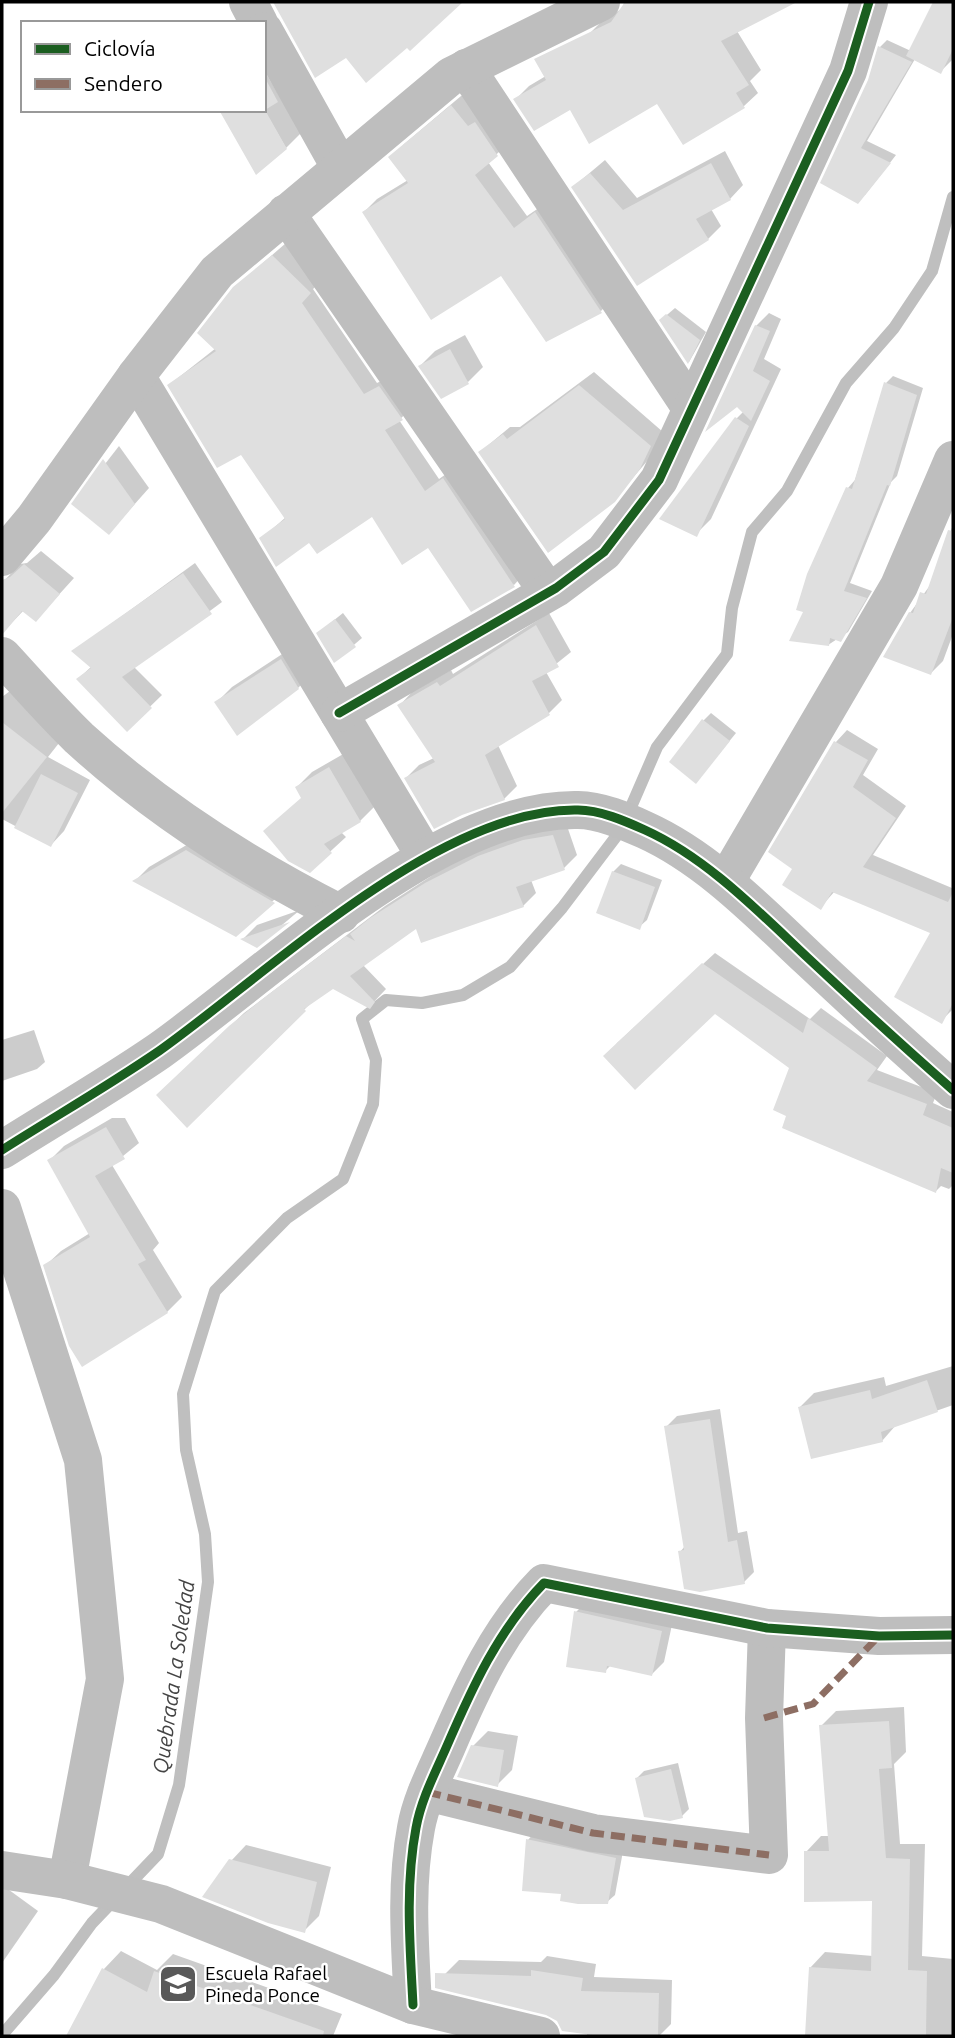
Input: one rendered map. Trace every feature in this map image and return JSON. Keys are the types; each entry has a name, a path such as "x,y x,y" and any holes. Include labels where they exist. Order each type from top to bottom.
{"street":[{"path":"248,2 258,21"},
{"path":"2,557 34,519 136,376 217,272 450,76 466,68 528,19 601,2"},
{"path":"340,713 548,592 604,552 659,480 848,71 869,2"},
{"path":"266,35 341,167"},
{"path":"466,68 691,408"},
{"path":"286,213 548,592"},
{"path":"136,376 425,856"},
{"path":"726,881 900,586 953,460"},
{"path":"2,656 79,737 165,809 303,894 341,914"},
{"path":"2,1150 157,1052 341,914 425,856 482,829 546,811 581,810 610,816 647,831 726,881 953,1090"},
{"path":"2,1208 83,1460 105,1679 81,1883"},
{"path":"413,2005 408,1899 416,1827 427,1792 495,1644 518,1609 544,1583 767,1628 879,1636 953,1635"},
{"path":"427,1792 593,1833 769,1855 764,1718 767,1628"},
{"path":"2,1870 81,1883 161,1903 413,2005 541,2036"}],"building":[{"path":"273,2 463,2 410,51 407,48 366,83 346,58 315,78"},
{"path":"625,2 797,2 721,41 749,85 736,93 745,108 683,145 657,104 589,144 570,110 534,131 513,99 546,80 534,59 611,22"},
{"path":"933,2 953,2 953,49 941,74 906,56"},
{"path":"878,46 912,62 861,148 891,163 858,204 820,183 868,80"},
{"path":"266,80 278,102 266,109"},
{"path":"451,105 468,126 475,122 498,156 475,175 514,228 535,212 602,313 546,342 501,276 431,320 362,212 408,183 388,157"},
{"path":"220,112 266,112 287,149 256,175"},
{"path":"711,163 731,200 696,219 709,240 637,286 571,187 590,173 623,210"},
{"path":"272,255 311,293 302,303 364,394 379,386 403,420 385,430 425,491 443,478 515,587 471,612 428,548 402,565 372,517 317,554 309,543 276,567 259,538 285,519 241,455 217,468 167,385 216,351 197,333 233,287"},
{"path":"666,314 700,340 688,364 659,320"},
{"path":"755,325 770,331 753,371 770,381 751,421 737,407 705,432"},
{"path":"450,349 469,384 441,399 418,366"},
{"path":"884,382 917,395 890,486 887,485 844,591 867,598 841,642 830,638 829,646 789,641 803,612 796,610 807,574 846,487 852,489"},
{"path":"579,385 651,446 640,469 615,502 548,553 478,452 503,434 507,439"},
{"path":"735,417 749,426 697,537 659,519"},
{"path":"103,459 135,504 109,535 71,504"},
{"path":"948,530 953,531 953,617 931,675 883,657 909,612 913,613 920,592 926,594"},
{"path":"24,564 60,594 36,622 22,611 2,635 2,580 10,577"},
{"path":"183,573 212,614 122,677 152,708 127,732 76,679 91,668 71,651"},
{"path":"335,619 356,647 334,663 316,633"},
{"path":"536,625 559,667 532,681 550,715 485,755 505,800 462,815 434,829 404,778 435,762 397,705 437,682 440,686"},
{"path":"281,659 299,689 237,736 214,702"},
{"path":"702,719 730,741 696,784 669,762"},
{"path":"2,722 47,757 2,813"},
{"path":"834,741 868,760 853,787 896,818 863,867 948,902 953,892 953,1003 942,1024 894,997 930,933 832,892 821,910 782,885 792,869 768,852"},
{"path":"329,767 361,822 324,844 332,853 310,873 288,861 263,831 301,798 295,787"},
{"path":"41,774 78,793 51,847 14,828"},
{"path":"553,835 565,870 516,887 524,907 421,943 416,929 350,976 375,1002 370,1009 333,989 304,1009 306,1011 187,1128 156,1095 229,1026 265,997 346,936 355,941 350,934 370,918 425,883 478,856 523,840"},
{"path":"186,850 275,903 236,937 132,881"},
{"path":"612,871 655,887 640,930 596,913"},
{"path":"290,922 257,948 240,939"},
{"path":"702,963 803,1033 808,1018 877,1068 867,1081 927,1104 923,1115 953,1128 953,1173 941,1168 936,1193 782,1128 786,1116 773,1110 789,1068 715,1014 635,1090 603,1056"},
{"path":"106,1127 125,1159 95,1176 146,1260 138,1264 168,1313 82,1367 69,1346 43,1265 90,1237 47,1160"},
{"path":"927,1380 938,1412 881,1432 883,1442 811,1459 798,1407 870,1390 872,1399"},
{"path":"710,1419 728,1542 737,1540 745,1584 700,1592 684,1589 678,1551 684,1550 664,1426"},
{"path":"574,1611 662,1631 652,1676 607,1666 606,1673 566,1667"},
{"path":"889,1721 892,1768 879,1769 886,1858 910,1859 908,1970 927,1971 926,2036 805,2036 809,1967 871,1971 872,1901 804,1902 804,1851 829,1851 819,1725"},
{"path":"471,1745 504,1750 498,1787 457,1777"},
{"path":"671,1769 683,1818 670,1821 644,1817 635,1778"},
{"path":"526,1839 616,1858 608,1904 578,1904 560,1901 561,1894 522,1891"},
{"path":"229,1859 317,1882 305,1933 268,1923 202,1897"},
{"path":"102,1968 147,1992 154,1971 324,2031 323,2036 66,2036"},
{"path":"531,1970 583,1978 581,1991 659,1993 658,2036 600,2036 562,2031 557,2021 546,2015 435,1988 435,1973 531,1976"}],"waterway":[{"name":"Quebrada La Soledad","path":"2,2035 54,1975 92,1923 158,1854 179,1785 208,1582 205,1534 186,1450 183,1394 215,1291 287,1218 343,1179 373,1104 376,1060 362,1019 386,1000 422,1003 463,995 510,967 562,908 621,830 657,747 727,654 732,608 752,532 787,491 846,383 894,328 932,271 953,197"}],"marked path":[{"path":"764,1718 813,1704 879,1636"},
{"path":"427,1792 593,1833 769,1855"}],"cycle path":[{"path":"339,713 556,588 604,552 659,480 848,71 869,2"},
{"path":"2,1150 159,1051 358,900 414,864 470,835 525,816 578,810 621,820 690,855 751,905 953,1090"},
{"path":"413,2005 409,1894 421,1807 476,1682 513,1620 544,1583 767,1628 879,1636 953,1635"}],"place":[{"name":"Escuela Rafael Pineda Ponce","path":"178,1984"}]}
